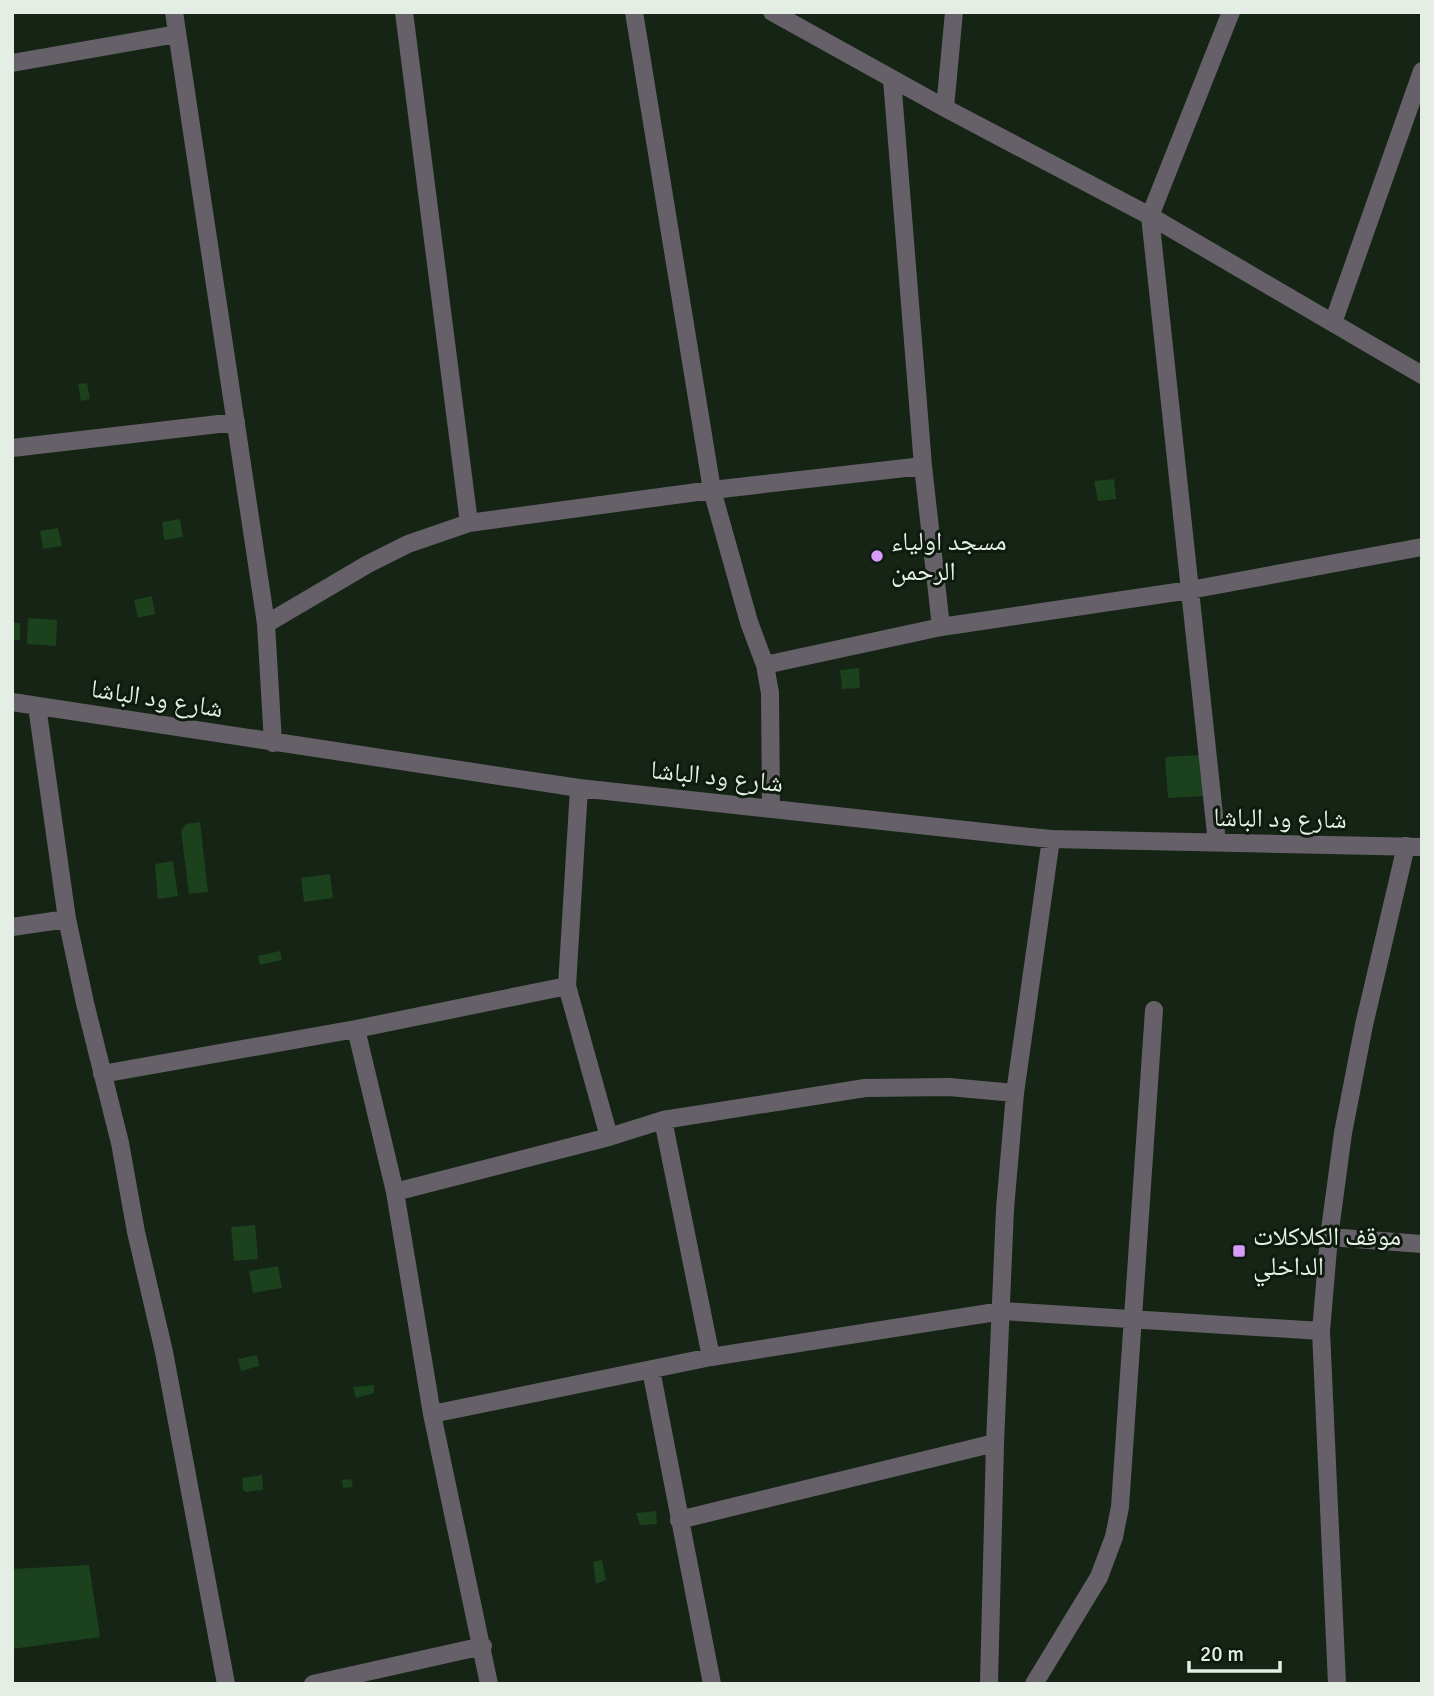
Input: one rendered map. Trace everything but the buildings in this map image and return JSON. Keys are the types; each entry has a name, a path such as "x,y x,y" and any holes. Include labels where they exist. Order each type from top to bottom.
{"street":[{"path":"174,12 266,624 273,743"},
{"path":"404,12 469,523"},
{"path":"634,12 712,489 749,622 765,665 770,693 771,809"},
{"path":"772,12 945,108 1150,216 1422,374"},
{"path":"945,108 954,12"},
{"path":"1217,843 1150,216 1231,12"},
{"path":"12,63 177,34"},
{"path":"1333,323 1422,71"},
{"path":"892,79 923,466 941,627"},
{"path":"12,448 236,422"},
{"path":"266,624 368,564 408,544 469,523 712,489 923,466"},
{"path":"765,665 941,627 1190,590 1422,547"},
{"name":"شارع ود الباشا","path":"12,702 579,788 1051,839 1414,847"},
{"path":"37,706 67,919 164,1352 226,1684"},
{"path":"579,788 567,986 609,1137"},
{"path":"989,1684 995,1443 1005,1209 1014,1093 1051,839"},
{"path":"1338,1684 1321,1331 1329,1237 1348,1106 1364,1025 1414,847"},
{"path":"12,927 67,919"},
{"path":"103,1074 356,1029 567,986"},
{"path":"1034,1684 1099,1577 1114,1537 1120,1507 1154,1010"},
{"path":"356,1029 395,1192 432,1414 489,1684"},
{"path":"395,1192 609,1137 663,1120 865,1088 949,1087 1014,1093"},
{"path":"663,1120 711,1357"},
{"path":"1329,1237 1422,1244"},
{"path":"432,1414 711,1357 1002,1311 1321,1331"},
{"path":"651,1370 712,1684"},
{"path":"679,1520 995,1443"},
{"path":"313,1684 483,1646"}],"place":[{"name":"مسجد اولياء الرحمن","path":"877,556"},
{"name":"موقف الكلاكلات الداخلي","path":"1239,1251"}]}
